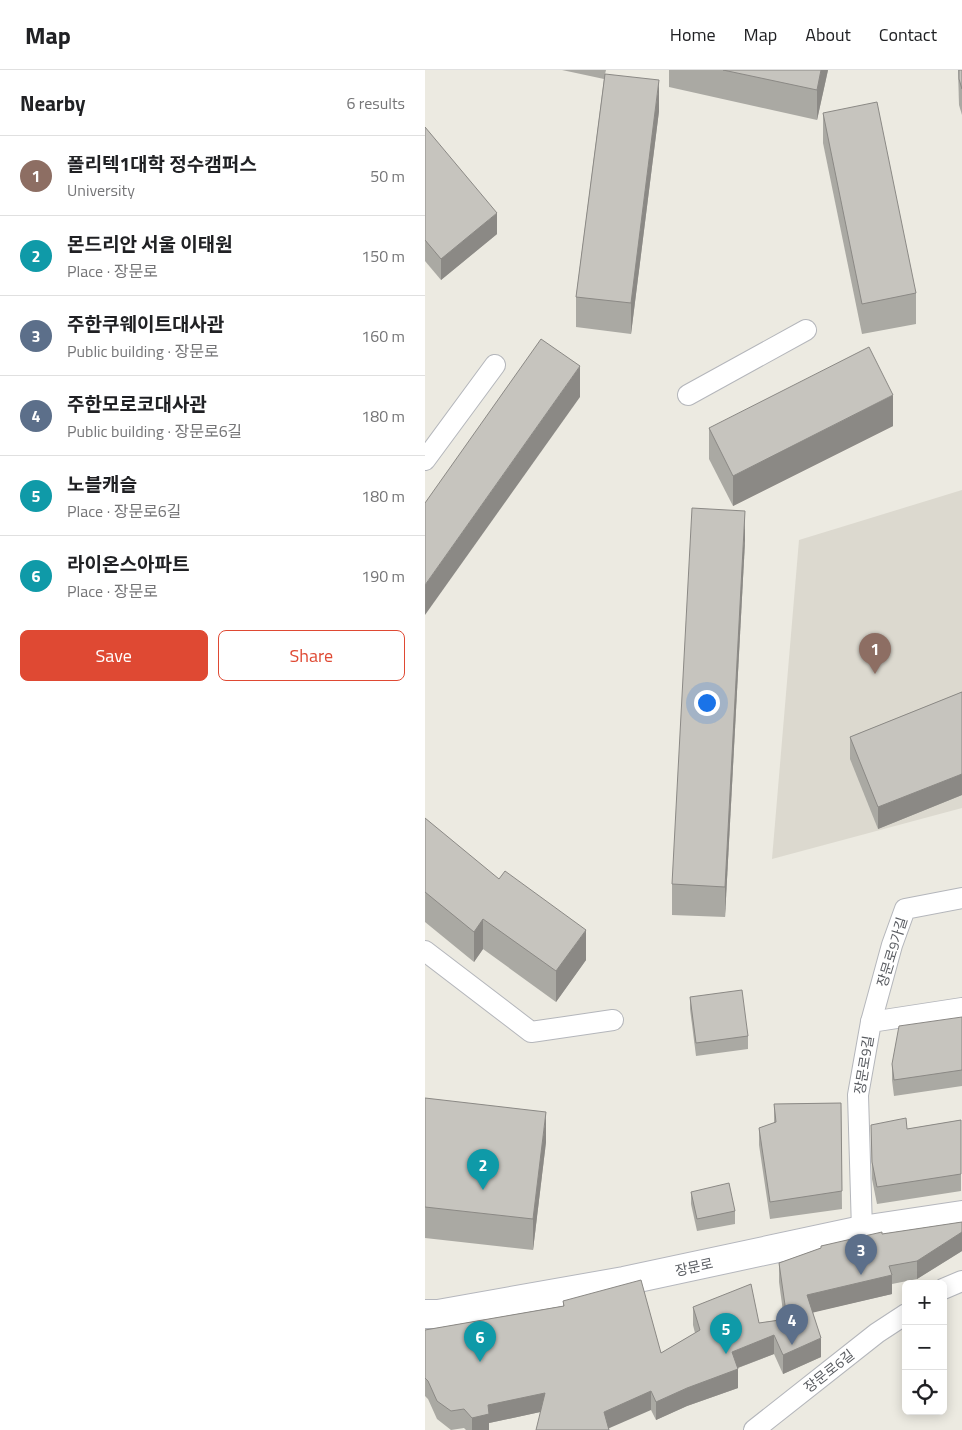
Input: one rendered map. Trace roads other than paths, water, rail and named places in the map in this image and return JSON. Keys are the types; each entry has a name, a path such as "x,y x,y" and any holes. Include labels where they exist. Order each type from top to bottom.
{"street":[{"path":"688,394 806,330"},
{"path":"425,460 495,365"},
{"name":"장문로9가길","path":"871,1022 892,945 905,909 962,898"},
{"path":"425,951 531,1032 613,1020"},
{"name":"장문로9길","path":"862,1230 858,1095 871,1022 962,1008"},
{"name":"장문로","path":"425,1314 438,1314 624,1281 862,1230 962,1215"},
{"path":"947,1287 962,1281"},
{"name":"장문로6길","path":"754,1430 877,1333 902,1317"}],"place":[{"name":"폴리텍1대학 정수캠퍼스","path":"875,674"},
{"name":"몬드리안 서울 이태원","path":"483,1190"},
{"name":"주한쿠웨이트대사관","path":"861,1275"},
{"name":"주한모로코대사관","path":"792,1345"},
{"name":"노블캐슬","path":"726,1354"},
{"name":"라이온스아파트","path":"480,1362"}]}
